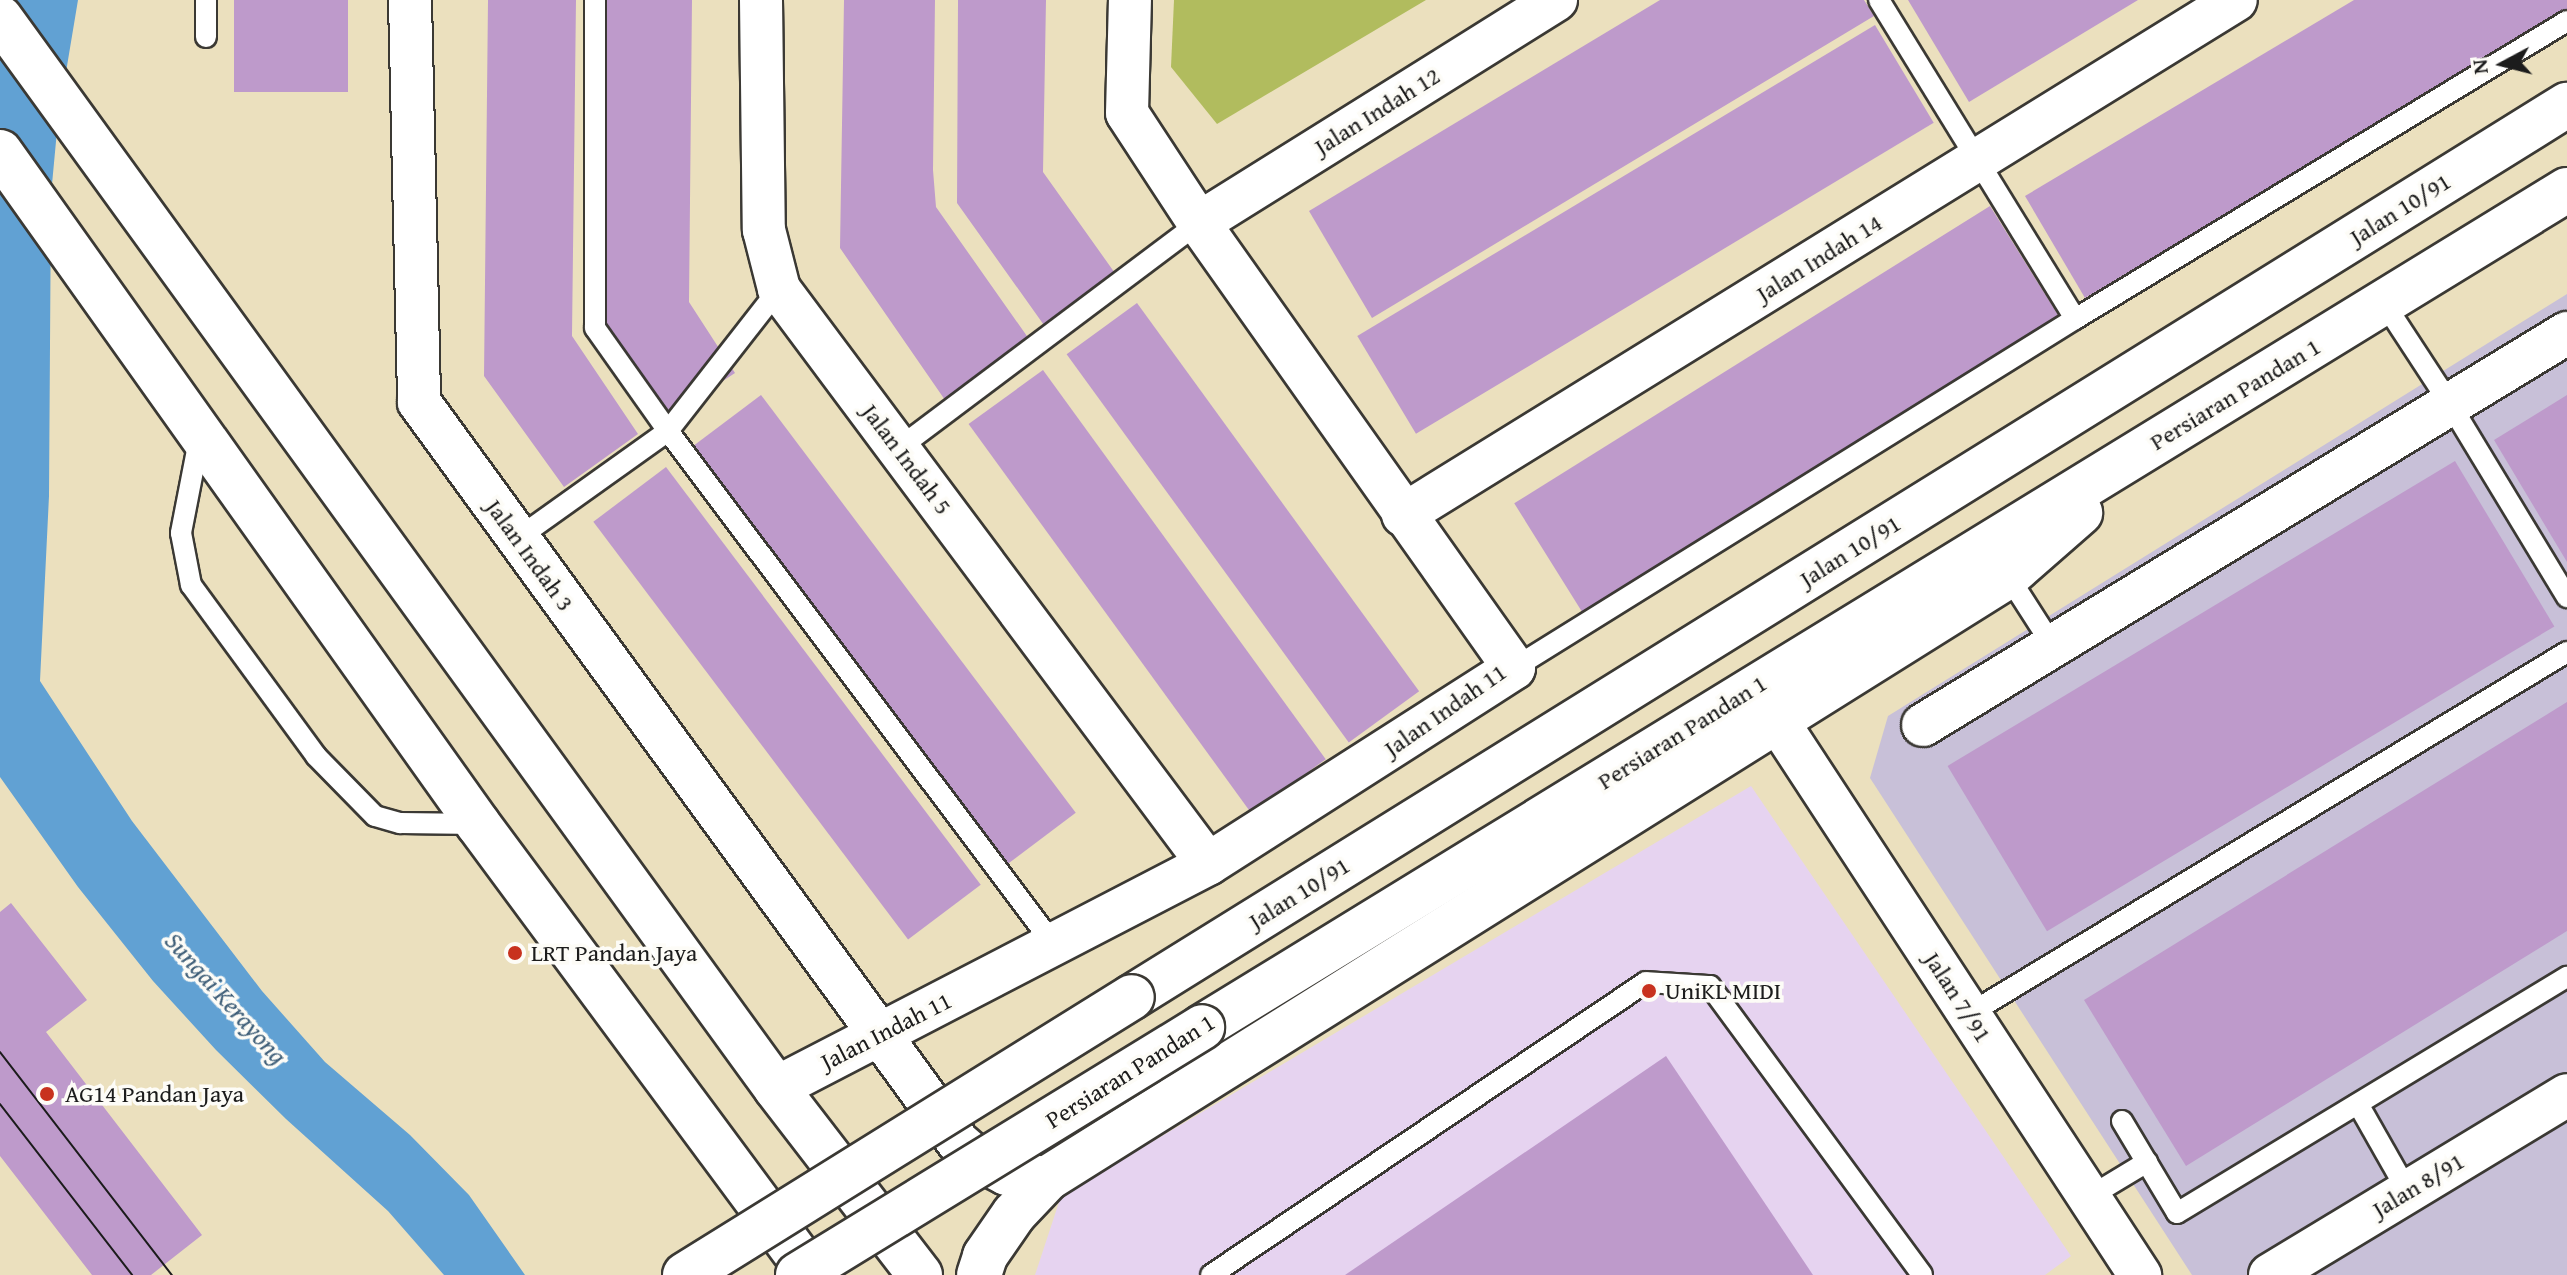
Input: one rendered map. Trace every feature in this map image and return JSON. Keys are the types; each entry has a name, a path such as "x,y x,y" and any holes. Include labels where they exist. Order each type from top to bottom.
{"main road":[{"path":"0,18 776,1088 920,1275"},
{"name":"Jalan 10/91","path":"685,1275 2567,105"},
{"path":"0,152 478,824 812,1275"},
{"name":"Persiaran Pandan 1","path":"798,1275 2567,190"},
{"path":"979,1275 985,1256 1014,1214 1048,1178 2008,576 2172,432"}],"street":[{"name":"Jalan Indah 3","path":"410,0 419,402 958,1142 979,1160 1006,1174 1048,1178"},
{"name":"Jalan Indah 5","path":"761,0 764,230 779,289 1208,864"},
{"name":"Jalan Indah 11","path":"776,1088 1208,864 1514,668 1199,223 1127,113 1130,0"},
{"name":"Jalan Indah 12","path":"1199,223 1556,0"},
{"name":"Jalan Indah 14","path":"1403,515 2236,0"},
{"path":"1923,725 2567,333"},
{"name":"Jalan 7/91","path":"1776,719 2140,1275"},
{"name":"Jalan 8/91","path":"2270,1275 2567,1095"}],"lane":[{"path":"206,0 206,37"},
{"path":"595,0 595,328 668,431 1054,945"},
{"path":"1879,0 2075,319"},
{"path":"1514,668 2075,319 2567,21"},
{"path":"899,448 1199,223"},
{"path":"518,538 668,431 779,289"},
{"path":"2384,303 2450,404 2567,597"},
{"path":"201,432 181,533 191,585 316,756 375,816 400,823 478,824"},
{"path":"2008,576 2053,646"},
{"path":"1969,1014 2567,652"},
{"path":"2122,1121 2177,1213 2567,977"},
{"path":"1211,1275 1646,982 1710,986 1922,1275"},
{"path":"2358,1104 2408,1192"},
{"path":"2089,1197 2147,1162"}],"shaded area":[{"path":"2567,294 2567,1275 2192,1275 1870,778 1888,716"},
{"name":"UniKL MIDI","path":"1751,786 2071,1256 2045,1275 1035,1275 1061,1196"}],"green space":[{"path":"1174,0 1426,0 1217,124 1171,67"}],"water":[{"name":"Sungai Kerayong","path":"0,0 78,0 58,120 51,195 49,496 40,681 132,821 262,991 325,1062 410,1135 469,1195 525,1275 444,1275 388,1211 286,1119 216,1050 153,981 78,887 0,777"}],"building":[{"path":"234,0 348,0 348,92 234,92"},
{"path":"488,0 576,0 572,336 638,434 564,487 484,376"},
{"path":"602,0 692,0 689,302 735,373 665,419 599,314"},
{"path":"844,0 935,0 933,170 936,207 1029,339 945,400 840,248"},
{"path":"958,0 1046,0 1043,172 1117,276 1046,328 957,203"},
{"path":"1660,0 1864,0 1874,16 1372,318 1309,211"},
{"path":"1908,0 2138,0 1969,102"},
{"path":"2354,0 2567,0 2567,10 2085,298 2025,196"},
{"path":"1875,25 1934,123 1416,434 1357,336"},
{"path":"1990,206 2061,320 1585,617 1514,503"},
{"path":"1137,303 1419,691 1349,742 1067,354"},
{"path":"1043,370 1326,759 1251,813 969,424"},
{"path":"761,395 1076,813 1002,868 688,450"},
{"path":"2567,395 2567,562 2494,440"},
{"path":"2455,461 2554,626 2047,931 1948,766"},
{"path":"666,467 981,885 908,939 593,522"},
{"path":"2567,702 2567,931 2186,1166 2084,1000"},
{"name":"AG14 Pandan Jaya","path":"11,903 87,1000 46,1032 202,1235 151,1275 92,1275 0,1156 0,912"},
{"path":"1666,1056 1813,1275 1345,1275"}],"tram line":[{"path":"0,1052 172,1275"},
{"path":"0,1104 132,1275"}],"place":[{"name":"LRT Pandan Jaya","path":"515,953"},
{"name":"UniKL MIDI","path":"1649,991"},
{"name":"AG14 Pandan Jaya","path":"47,1094"}]}
